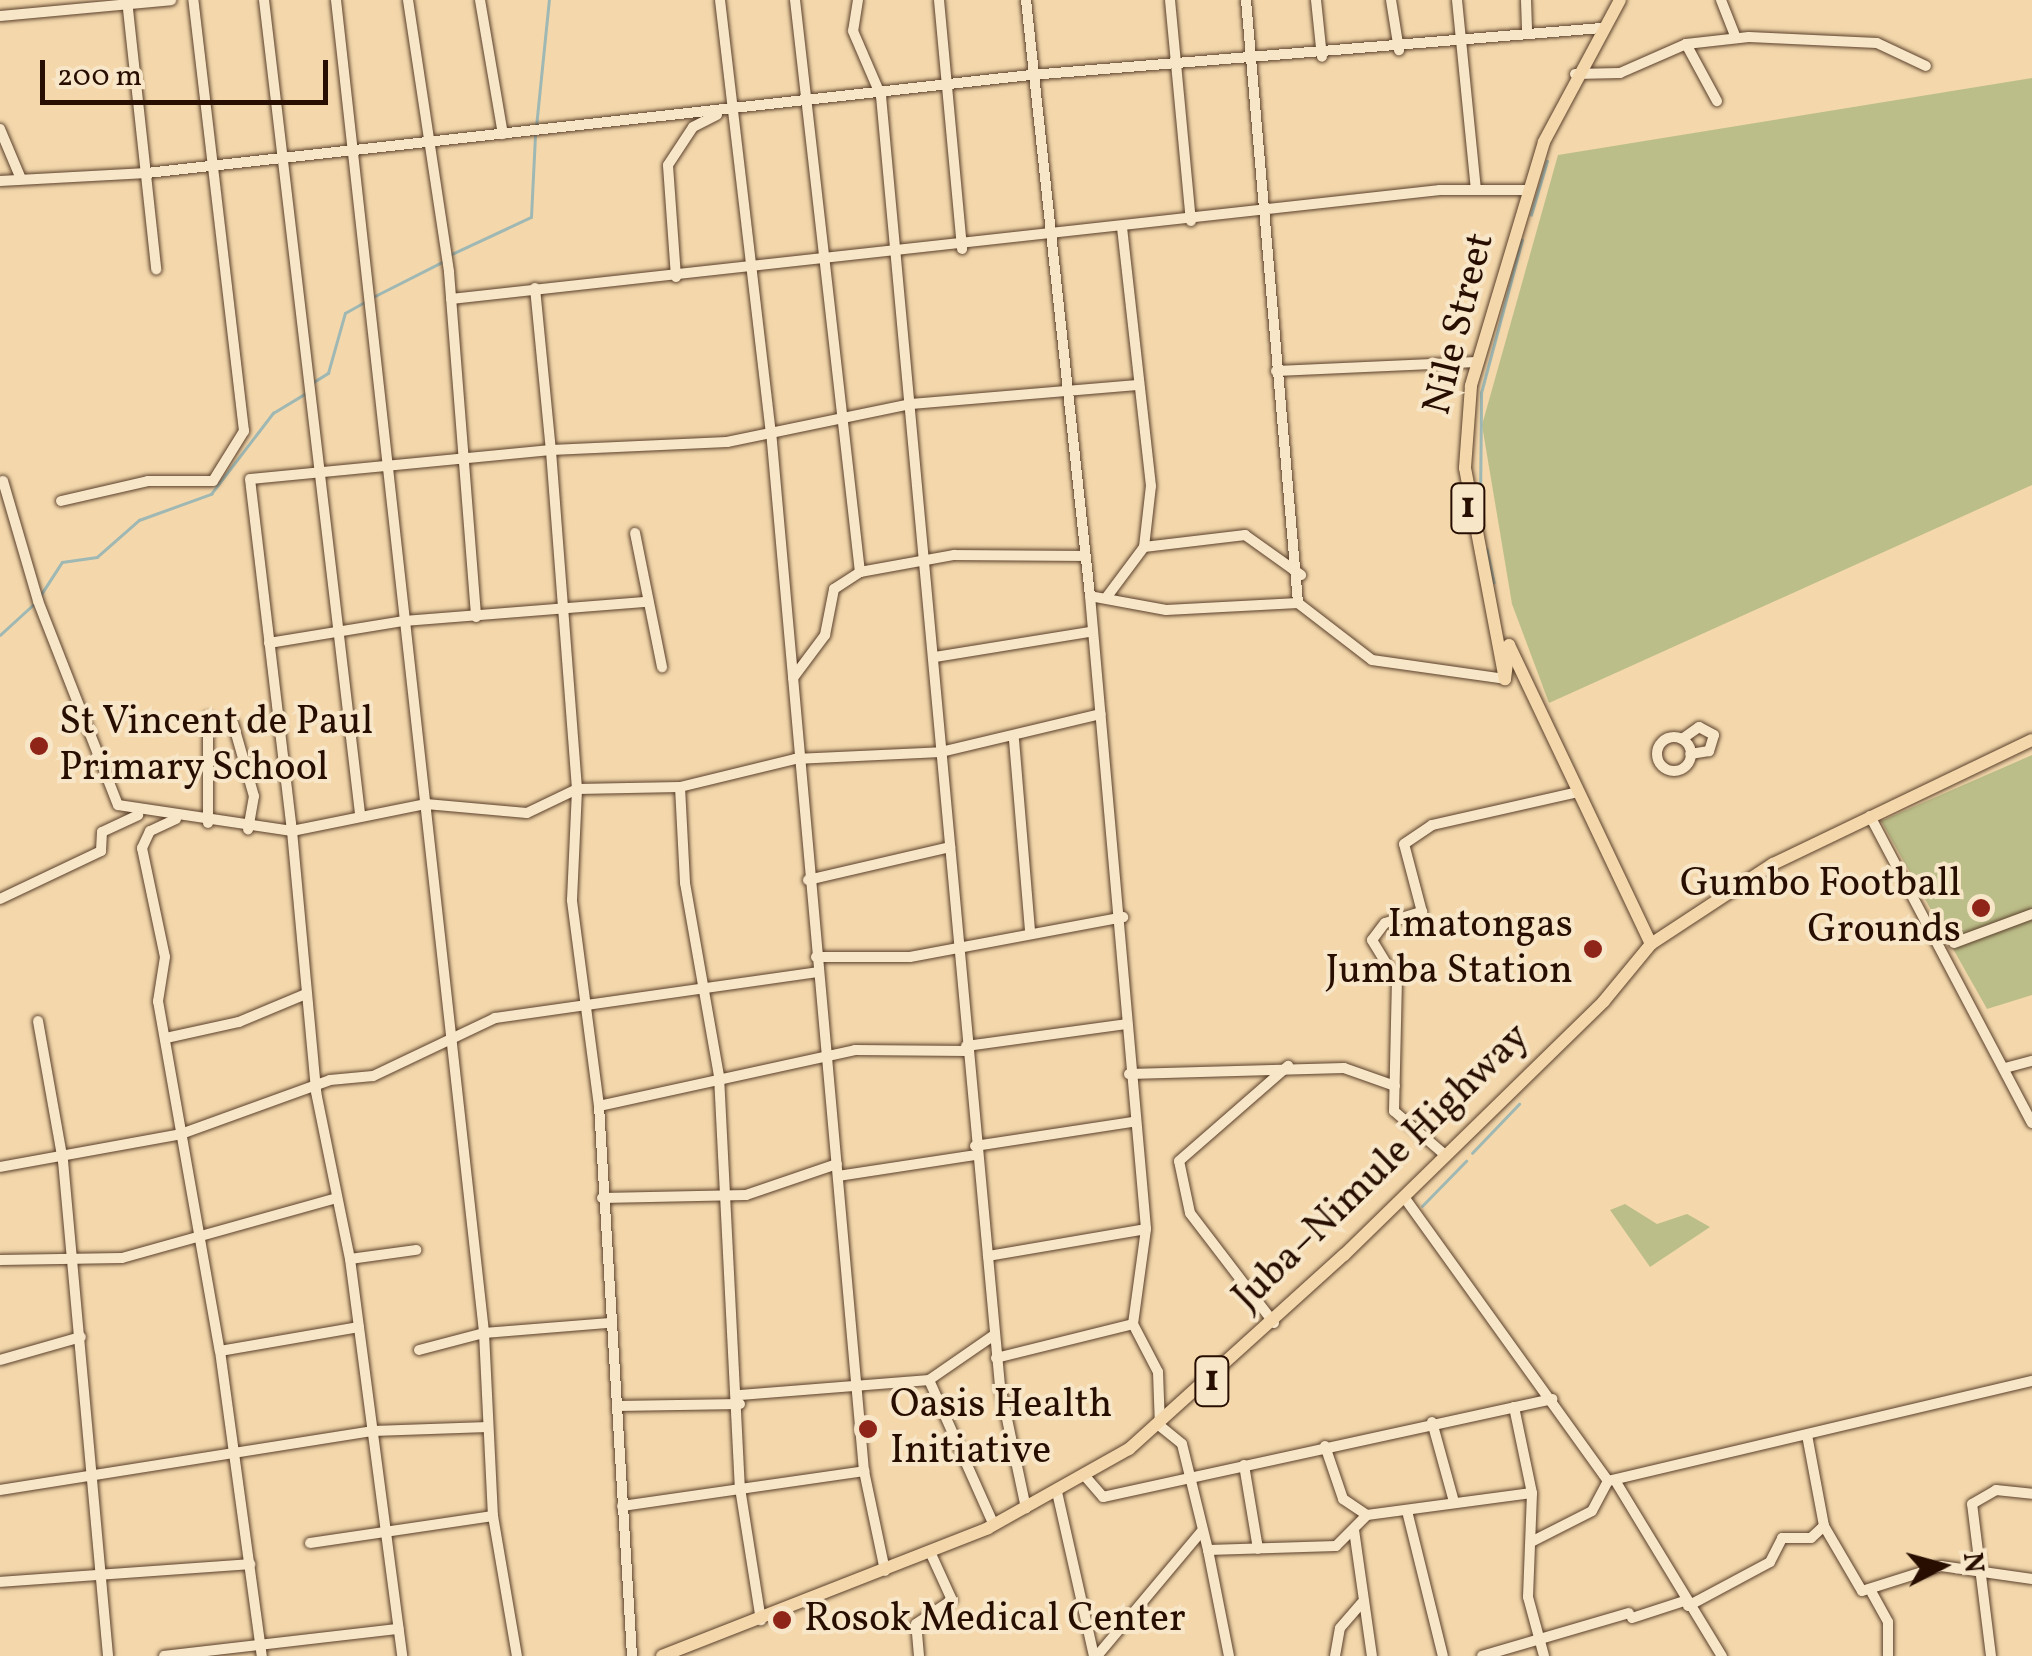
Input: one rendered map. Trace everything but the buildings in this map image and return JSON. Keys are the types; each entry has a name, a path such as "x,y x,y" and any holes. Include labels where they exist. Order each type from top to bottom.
{"main road":[{"name":"Nile Street","path":"1505,679 1467,500 1477,362 1528,190 1575,74 1620,0"},
{"path":"1505,679 1509,646 1651,944"},
{"name":"Juba–Nimule Highway","path":"662,1656 886,1571 994,1525 1057,1492 1160,1426 1604,1001 1651,944 1773,864 2032,740"}],"street":[{"path":"0,16 58,5 171,0"},
{"path":"61,501 148,481 213,481 232,460 244,432 218,165 193,0"},
{"path":"264,0 289,152 360,813"},
{"path":"336,0 358,146 449,1048 484,1333 494,1516 517,1656"},
{"path":"408,0 433,139 451,300 467,458 476,617"},
{"path":"480,0 503,134"},
{"path":"720,0 725,110 771,430 795,759 829,1056 864,1471 886,1571"},
{"path":"795,0 837,416 860,572"},
{"path":"858,0 853,31 881,96 996,1358 1026,1508"},
{"path":"938,0 962,249"},
{"path":"1026,0 1123,917 1131,1122 1146,1229 1133,1324 1158,1372 1160,1426 1182,1444 1192,1476 1229,1656"},
{"path":"1170,0 1192,221"},
{"path":"1246,0 1276,371 1301,575 1298,603"},
{"path":"1316,0 1322,57"},
{"path":"1390,0 1399,50"},
{"path":"1457,0 1476,190"},
{"path":"1526,0 1527,29"},
{"path":"1721,0 1736,38"},
{"path":"127,4 156,270"},
{"path":"0,181 148,173 289,152 949,89 1031,75 1177,70 1250,56 1322,57 1460,43 1527,29 1601,28"},
{"path":"1575,74 1620,73 1686,44 1736,38 1877,42 1926,66"},
{"path":"1686,44 1717,101"},
{"path":"676,276 668,165 693,127 725,110"},
{"path":"0,129 21,179"},
{"path":"451,300 535,288 962,249 1122,227 1476,190 1528,190"},
{"path":"1106,598 1144,547 1152,486 1135,385 1122,227"},
{"path":"535,288 577,789 580,1012 599,1106 608,1323 617,1406 632,1656"},
{"path":"1276,371 1477,362"},
{"path":"402,1656 350,1259 316,1092 292,831 250,478 550,450 726,442 837,416 910,404 1135,385"},
{"path":"1,482 38,601 115,797 139,814 292,831 360,813 426,804 527,813 577,789 680,787 795,759 941,752 1014,740 1101,714"},
{"path":"635,533 662,666"},
{"path":"1144,547 1245,535 1301,575"},
{"path":"792,678 825,634 834,589 860,572 924,560 1084,556"},
{"path":"1090,596 1166,610 1298,603 1372,660 1505,679"},
{"path":"269,644 338,636 404,621 648,602"},
{"path":"935,657 1090,632"},
{"path":"208,717 208,824"},
{"path":"233,723 254,796 248,828"},
{"path":"1699,727 1714,735 1709,752 1690,754 1677,771 1658,762 1662,741 1682,739 1699,727"},
{"path":"1682,739 1690,754"},
{"path":"1014,740 1030,932"},
{"path":"680,787 703,982 719,1076 740,1399 740,1488 761,1620"},
{"path":"1444,1154 1399,1119 1395,1086 1398,981 1372,940 1393,918 1422,912 1404,844 1432,825 1578,792"},
{"path":"0,899 101,852 102,832 139,814"},
{"path":"1870,816 2032,1123"},
{"path":"177,818 150,832 142,848 166,957 158,1001 220,1351 262,1656"},
{"path":"808,880 950,847"},
{"path":"1954,943 2032,914"},
{"path":"816,957 910,957 956,945 1123,917"},
{"path":"0,1168 64,1161 181,1134 449,1048 495,1018 580,1012 703,982 818,972"},
{"path":"166,1038 240,1022 306,994"},
{"path":"38,1022 64,1161 108,1656"},
{"path":"599,1106 719,1076 829,1056 966,1048 1127,1024"},
{"path":"2005,1068 2032,1061"},
{"path":"1129,1074 1288,1066 1344,1068 1395,1086"},
{"path":"1274,1323 1190,1214 1180,1161 1288,1066"},
{"path":"602,1198 727,1197 838,1170 1131,1122"},
{"path":"1404,1196 1612,1482 1722,1656"},
{"path":"0,1260 122,1258 337,1198"},
{"path":"988,1256 1146,1229"},
{"path":"350,1259 416,1250"},
{"path":"419,1350 484,1333 608,1323"},
{"path":"996,1358 1133,1324"},
{"path":"220,1351 359,1328"},
{"path":"617,1406 740,1399 856,1382 929,1380 994,1335"},
{"path":"0,1360 81,1337"},
{"path":"929,1380 994,1525"},
{"path":"1531,1542 1592,1511 1612,1482 2032,1381"},
{"path":"1084,1475 1103,1496 1552,1399"},
{"path":"1514,1407 1532,1494 1526,1580 1544,1656"},
{"path":"1432,1422 1454,1502"},
{"path":"0,1490 235,1457 373,1431 488,1427"},
{"path":"1807,1435 1824,1526 1848,1576 1872,1593 1888,1622 1888,1656"},
{"path":"1325,1446 1343,1499 1367,1515 1408,1515 1454,1502 1532,1494"},
{"path":"1244,1465 1258,1549"},
{"path":"622,1506 864,1471"},
{"path":"1991,1656 1977,1572 1972,1504 1996,1490 2032,1494"},
{"path":"1057,1492 1096,1656"},
{"path":"1208,1550 1336,1546 1367,1515"},
{"path":"1408,1515 1442,1656"},
{"path":"310,1542 385,1526 494,1516"},
{"path":"1482,1656 1502,1653 1540,1637 1686,1604 1770,1562 1782,1538 1811,1538 1824,1526"},
{"path":"1354,1530 1372,1656"},
{"path":"1096,1656 1202,1532"},
{"path":"919,1656 916,1624 952,1600 932,1554"},
{"path":"0,1582 250,1564"},
{"path":"1872,1593 1942,1566 2032,1578"},
{"path":"1335,1656 1340,1628 1362,1603"},
{"path":"164,1656 260,1640 398,1630"}],"green space":[{"path":"2032,78 2032,485 1549,703 1512,604 1482,425 1558,155"},
{"name":"Gumbo Football Grounds","path":"2032,755 2032,995 1987,1009 1881,821"},
{"path":"1625,1204 1657,1224 1687,1214 1710,1227 1650,1267 1610,1210"}],"waterway":[{"path":"536,127 549,0"},
{"path":"452,254 531,217 535,134"},
{"path":"1531,215 1547,161"},
{"path":"1480,512 1481,393 1522,240"},
{"path":"375,296 442,262"},
{"path":"312,383 328,373 345,313 363,303"},
{"path":"40,596 62,562 97,557 139,520 211,494 273,413 305,394"},
{"path":"1487,549 1494,582"},
{"path":"0,635 36,602"},
{"path":"1472,1153 1519,1104"},
{"path":"1422,1206 1466,1161"}],"place":[{"name":"St Vincent de Paul Primary School","path":"39,746"},
{"name":"Gumbo Football Grounds","path":"1981,908"},
{"name":"Imatongas Jumba Station","path":"1593,949"},
{"name":"Oasis Health Initiative","path":"868,1429"},
{"name":"Rosok Medical Center","path":"782,1620"}]}
